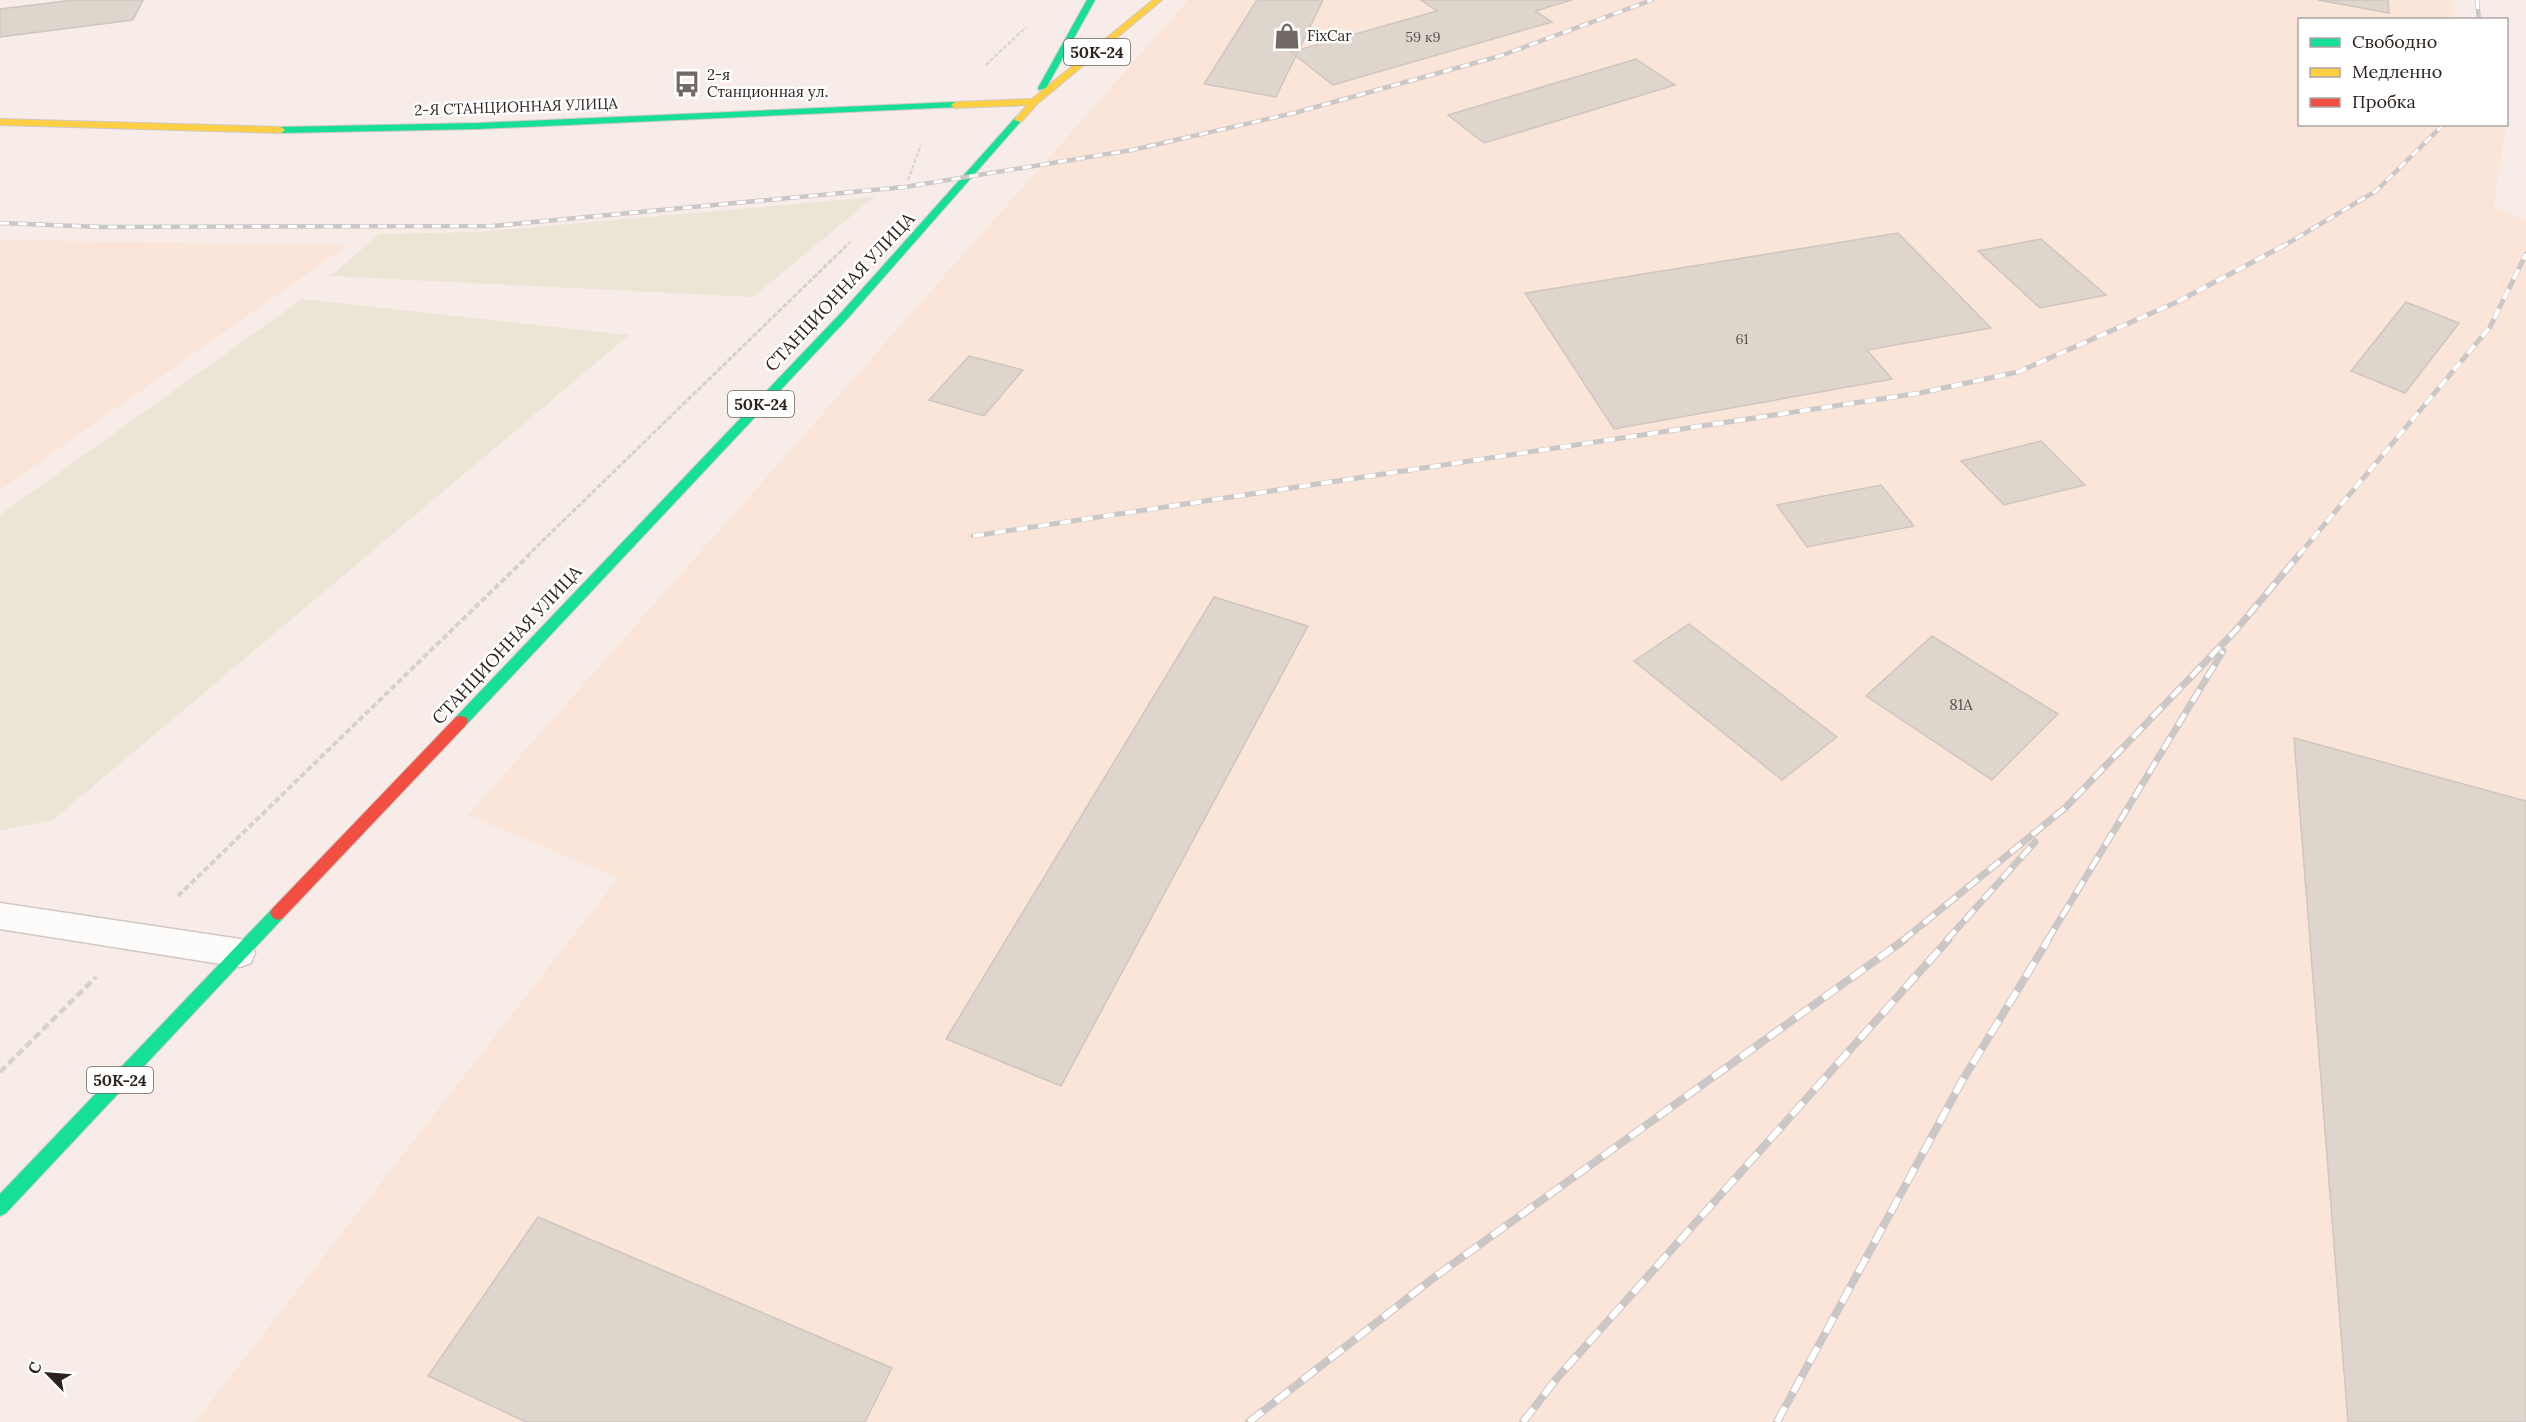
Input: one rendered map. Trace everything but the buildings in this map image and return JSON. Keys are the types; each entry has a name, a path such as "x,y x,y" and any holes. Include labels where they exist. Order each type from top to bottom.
{"main road":[{"name":"СТАНЦИОННАЯ УЛИЦА","path":"1034,102 1091,0"},
{"name":"СТАНЦИОННАЯ УЛИЦА","path":"0,1207 860,299 1034,102 1158,0"},
{"name":"2-Я СТАНЦИОННАЯ УЛИЦА","path":"0,122 266,130 478,126 1034,102"}],"lane":[{"path":"0,916 240,953"}],"path":[{"path":"905,187 917,151 942,106 1029,24"},
{"path":"0,1072 136,936 854,237"}],"shaded area":[{"path":"1188,0 2452,0 2453,18 2298,18 2298,126 2506,126 2494,207 2526,220 2526,1422 195,1422 618,878 468,815"},
{"path":"874,197 753,297 331,276 379,234 480,232"},
{"path":"0,240 348,245 0,490"},
{"path":"302,299 629,335 53,820 0,831 0,515"}],"railway":[{"path":"0,223 102,227 493,226 905,187 1132,150 1294,113 1500,56 1652,0"},
{"path":"2477,0 2479,18"},
{"path":"2280,248 2376,191 2442,126"},
{"path":"973,536 1920,393 2018,372 2179,301 2283,246"},
{"path":"2298,556 2490,327 2526,254"},
{"path":"1902,941 2065,808 2235,631 2299,555"},
{"path":"2047,941 2223,651"},
{"path":"1946,941 2035,842"},
{"path":"1249,1422 1436,1276 1904,940"},
{"path":"1523,1422 1557,1378 1948,940"},
{"path":"1777,1422 1962,1081 2048,940"}],"traffic: fast":[{"path":"1042,88 1091,0"},
{"path":"281,130 478,126 955,105"},
{"path":"461,721 844,316 1018,120"},
{"path":"0,1207 278,913"}],"traffic: slow":[{"path":"1018,120 1034,102 1158,0"},
{"path":"955,105 1034,102"},
{"path":"0,122 281,130"}],"traffic: jam":[{"path":"278,913 461,721"}],"place":[{"name":"FixCar","path":"1287,36"},
{"name":"2-я Станционная ул.","path":"687,84"}]}
